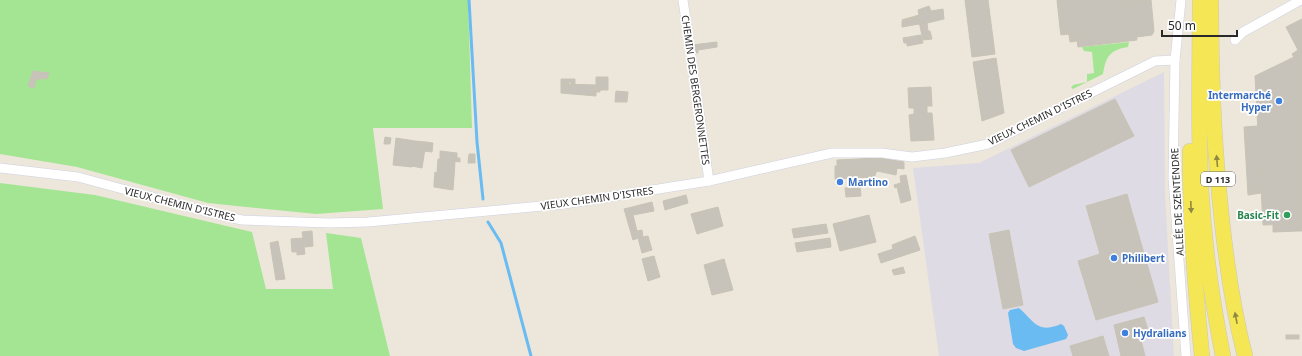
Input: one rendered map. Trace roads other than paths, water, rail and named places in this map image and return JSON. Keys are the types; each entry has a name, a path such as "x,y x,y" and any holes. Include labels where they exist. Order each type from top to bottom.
{"main road":[{"path":"1200,0 1192,83 1190,175 1193,258 1202,356"},
{"name":"D 113","path":"1200,0 1201,189 1210,275 1223,356"},
{"name":"D 113","path":"1211,0 1213,100 1223,231 1232,297 1245,356"}],"street":[{"name":"CHEMIN DES BERGERONNETTES","path":"683,0 709,181"},
{"name":"ALLÉE DE SZENTENDRE","path":"1182,0 1175,60 1173,178 1186,356"},
{"path":"1235,40 1243,32 1301,0"},
{"name":"VIEUX CHEMIN D'ISTRES","path":"0,168 78,177 242,220 329,223 395,219 564,204 709,181 832,153 882,153 912,157 945,153 988,144 1155,61 1175,60"}],"water":[{"path":"1019,308 1033,322 1041,327 1047,328 1061,324 1064,326 1068,335 1066,339 1024,351 1016,348 1013,344 1008,313 1010,310"}],"waterway":[{"path":"469,0 477,142 483,199"},
{"path":"488,222 501,243 531,356"}],"place":[{"name":"Intermarché Hyper","path":"1279,101"},
{"name":"Martino","path":"840,182"},
{"name":"Basic-Fit","path":"1287,215"},
{"name":"Philibert","path":"1114,258"},
{"name":"Hydralians","path":"1125,333"}]}
